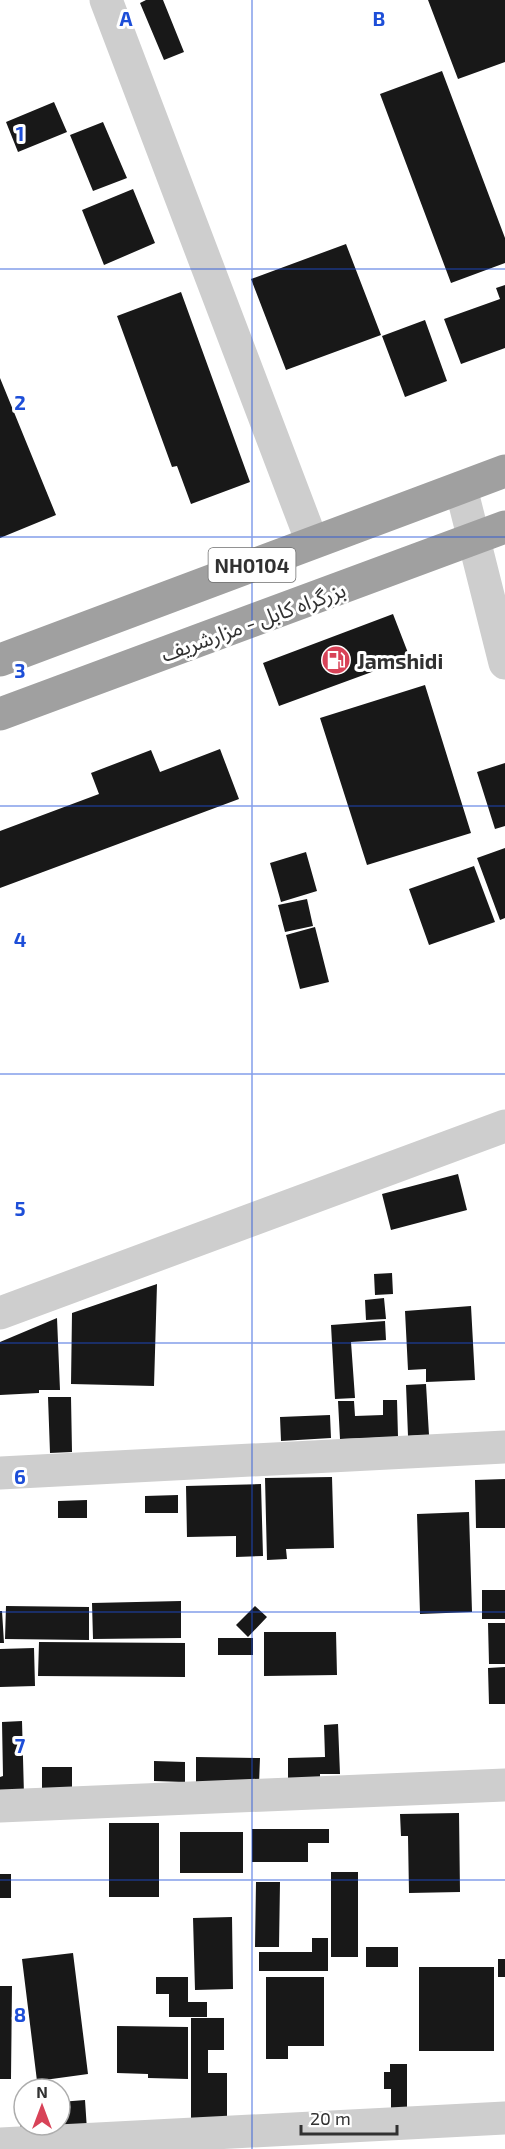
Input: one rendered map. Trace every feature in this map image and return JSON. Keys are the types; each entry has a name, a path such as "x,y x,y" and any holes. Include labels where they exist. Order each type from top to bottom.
{"highway":[{"name":"NH0104","path":"0,660 505,471"},
{"name":"بزرگراه کابل - مزارشریف","path":"0,714 505,527"}],"street":[{"path":"106,0 312,542"},
{"path":"461,488 505,663"},
{"path":"0,1313 505,1126"},
{"path":"0,1473 505,1448"},
{"path":"0,1806 505,1785"},
{"path":"0,2144 505,2118"}],"building":[{"path":"146,0 163,0 184,52 164,60 140,3"},
{"path":"428,0 505,0 505,62 458,79"},
{"path":"442,71 505,238 505,263 451,283 380,94"},
{"path":"54,102 67,132 18,152 6,122"},
{"path":"103,122 127,178 93,191 70,135"},
{"path":"133,189 155,243 104,265 82,210"},
{"path":"346,244 381,335 286,370 251,279"},
{"path":"505,285 505,348 461,364 444,319 500,299 496,288"},
{"path":"181,292 250,482 191,504 177,466 172,467 117,316"},
{"path":"425,320 447,381 405,397 382,336"},
{"path":"0,378 56,515 0,538"},
{"name":"Jamshidi","path":"393,614 410,658 279,706 263,663"},
{"path":"425,685 471,833 367,865 320,718"},
{"path":"220,749 239,799 0,888 0,831 99,794 91,773 151,750 160,772"},
{"path":"505,763 505,826 495,829 477,772"},
{"path":"505,848 505,918 500,920 477,858"},
{"path":"306,852 317,891 281,902 270,863"},
{"path":"474,866 495,922 429,945 409,889"},
{"path":"307,899 313,926 285,932 278,905"},
{"path":"315,927 329,982 300,989 286,935"},
{"path":"458,1174 467,1210 391,1230 382,1194"},
{"path":"392,1273 393,1294 375,1295 374,1274"},
{"path":"157,1284 154,1386 71,1384 72,1313"},
{"path":"384,1298 386,1319 366,1320 365,1300"},
{"path":"471,1306 475,1380 426,1382 426,1369 408,1370 405,1311"},
{"path":"57,1318 60,1390 0,1395 0,1342"},
{"path":"385,1321 386,1340 351,1342 355,1398 335,1399 331,1325"},
{"path":"426,1384 429,1435 408,1436 406,1385"},
{"path":"48,1397 71,1397 72,1452 50,1453"},
{"path":"383,1400 397,1400 398,1437 340,1439 338,1401 354,1401 355,1416 383,1415"},
{"path":"330,1415 331,1438 281,1441 280,1417"},
{"path":"332,1477 334,1548 286,1549 287,1559 267,1560 265,1478"},
{"path":"505,1479 505,1528 476,1528 475,1480"},
{"path":"261,1484 263,1556 236,1557 236,1536 187,1537 186,1486"},
{"path":"178,1495 178,1513 145,1513 145,1496"},
{"path":"87,1500 87,1518 58,1518 58,1501"},
{"path":"469,1512 472,1612 420,1614 417,1514"},
{"path":"482,1590 505,1590 505,1619 482,1619"},
{"path":"181,1601 181,1638 93,1639 92,1603"},
{"path":"6,1606 89,1607 89,1640 5,1639"},
{"path":"255,1606 267,1617 248,1637 236,1625"},
{"path":"0,1611 2,1611 4,1643 0,1643"},
{"path":"488,1623 505,1623 505,1664 489,1664"},
{"path":"264,1632 336,1632 337,1675 264,1676"},
{"path":"218,1638 253,1638 253,1655 218,1655"},
{"path":"39,1642 185,1643 185,1677 38,1676"},
{"path":"34,1648 35,1686 0,1687 0,1649"},
{"path":"505,1667 505,1704 489,1704 488,1668"},
{"path":"22,1721 24,1795 0,1796 0,1777 3,1776 2,1722"},
{"path":"338,1724 340,1774 320,1774 320,1779 288,1780 288,1758 325,1757 324,1725"},
{"path":"196,1757 260,1758 259,1784 196,1784"},
{"path":"154,1761 185,1762 185,1782 154,1781"},
{"path":"42,1767 72,1767 72,1789 42,1789"},
{"path":"459,1813 460,1892 409,1893 408,1836 401,1836 400,1814"},
{"path":"109,1823 159,1823 159,1897 109,1897"},
{"path":"252,1829 329,1829 329,1843 308,1843 308,1862 252,1862"},
{"path":"180,1832 243,1832 243,1873 180,1873"},
{"path":"331,1872 358,1872 358,1957 331,1957"},
{"path":"0,1874 11,1874 11,1898 0,1898"},
{"path":"256,1882 280,1882 279,1947 255,1947"},
{"path":"232,1917 233,1989 195,1990 193,1918"},
{"path":"312,1938 328,1938 328,1971 259,1971 259,1952 312,1952"},
{"path":"366,1947 398,1947 398,1967 366,1967"},
{"path":"73,1953 88,2074 37,2077 22,1959"},
{"path":"498,1959 505,1959 505,1977 498,1977"},
{"path":"419,1967 494,1967 494,2051 419,2051"},
{"path":"156,1977 188,1977 188,2002 207,2002 207,2017 169,2017 169,1994 156,1994"},
{"path":"266,1977 324,1977 324,2046 288,2046 288,2059 266,2059"},
{"path":"0,1986 12,1986 11,2079 0,2079"},
{"path":"191,2018 224,2018 224,2050 208,2050 208,2073 227,2073 227,2120 191,2120"},
{"path":"117,2026 188,2027 188,2079 148,2078 148,2074 117,2073"},
{"path":"390,2064 407,2064 407,2110 391,2110 391,2089 384,2089 384,2072 390,2072"},
{"path":"85,2100 87,2130 72,2131 72,2101"}],"place":[{"name":"Jamshidi","path":"336,660"}]}
